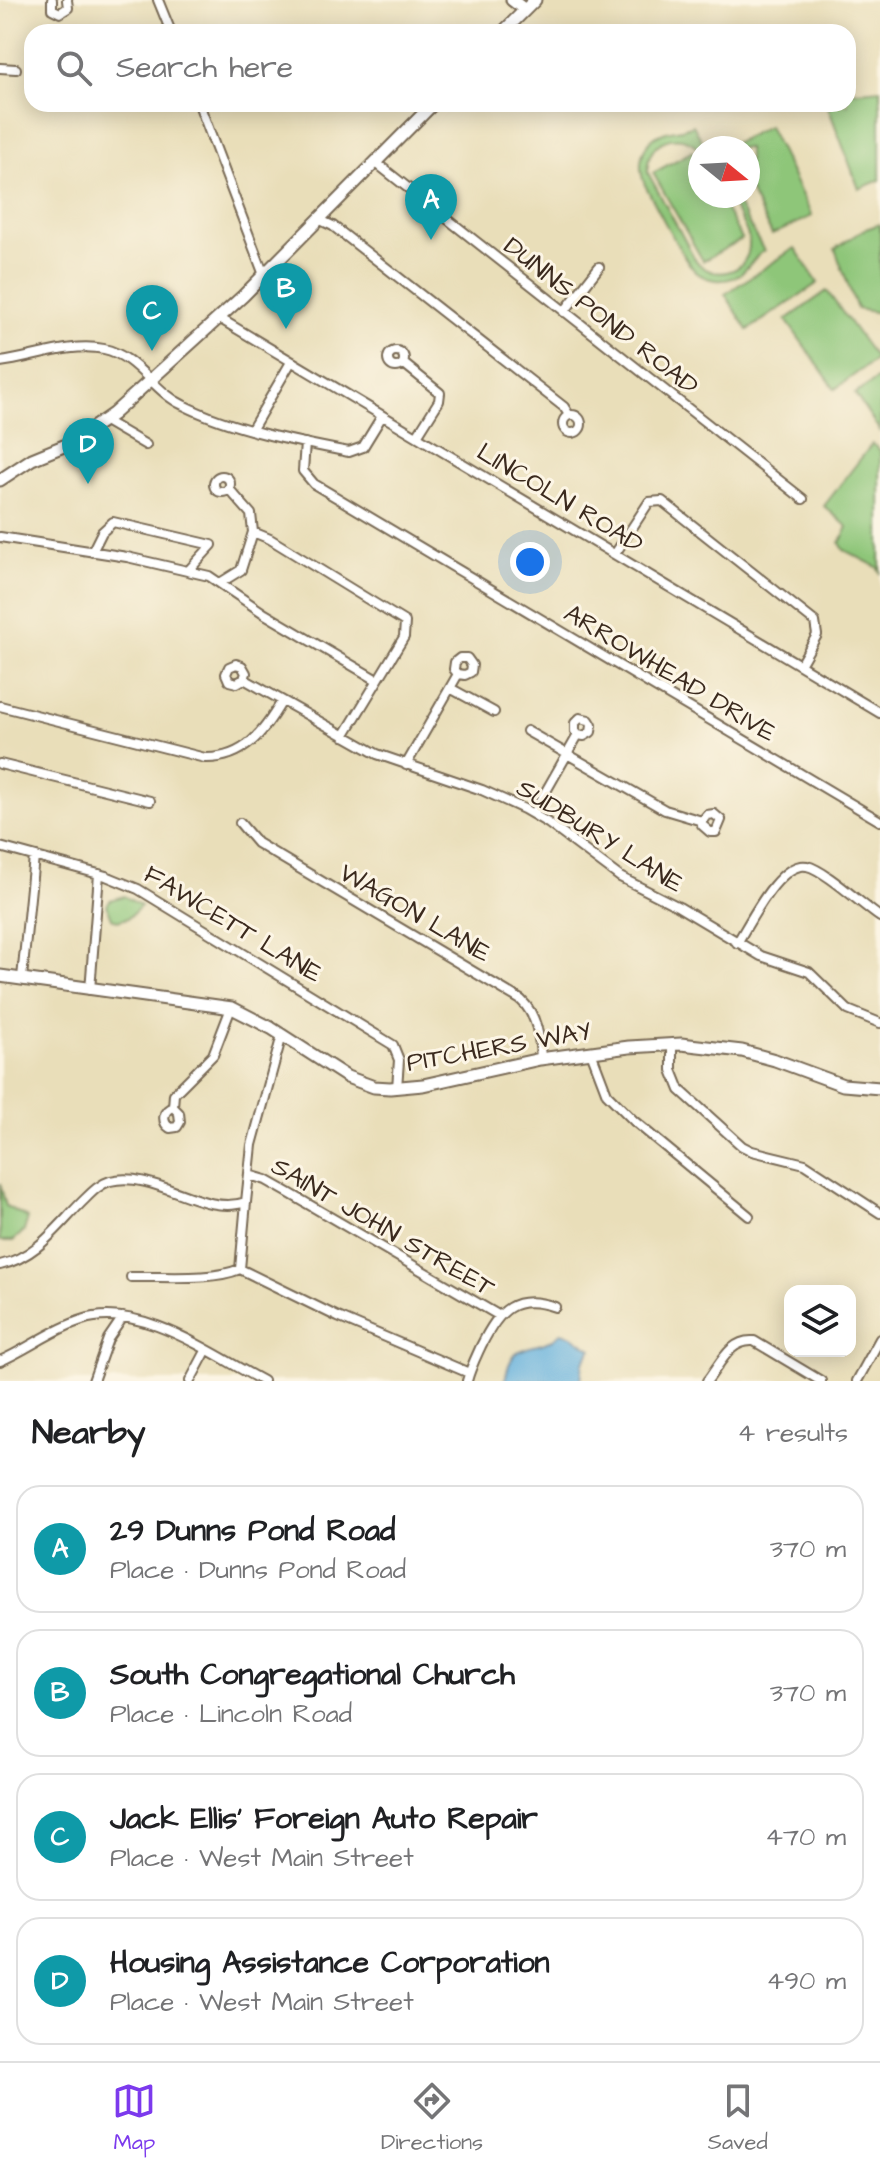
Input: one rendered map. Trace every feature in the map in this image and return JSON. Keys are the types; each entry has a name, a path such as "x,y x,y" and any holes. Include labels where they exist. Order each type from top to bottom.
{"main road":[{"path":"512,0 525,10"},
{"path":"511,24 535,0"},
{"path":"0,480 32,459 71,443 105,421 264,275 425,112"},
{"name":"PITCHERS WAY","path":"0,976 231,1008 282,1035 356,1082 374,1087 397,1088 438,1083 541,1059 672,1044 742,1051 843,1085 880,1088"}],"street":[{"path":"52,0 52,9 60,13 67,10 67,0"},
{"path":"158,0 168,24"},
{"path":"0,68 16,69"},
{"path":"202,112 264,275"},
{"name":"DUNNS POND ROAD","path":"375,162 803,499"},
{"path":"318,219 333,226 378,261 555,400 569,415"},
{"path":"564,312 599,267"},
{"name":"LINCOLN ROAD","path":"219,318 880,713"},
{"path":"0,362 94,347 109,350 128,359 149,381 183,406 252,429 349,452 356,451 369,440 382,416"},
{"path":"252,429 291,362"},
{"path":"403,363 440,393 439,401 417,436"},
{"path":"105,421 146,445"},
{"name":"ARROWHEAD DRIVE","path":"305,443 303,471 314,484 880,821"},
{"path":"220,583 237,574 243,566 253,532 251,514 229,489"},
{"path":"615,554 649,502 662,501 815,622 817,635 800,665"},
{"path":"92,552 107,526 113,522 212,545 189,570"},
{"path":"253,532 270,539 405,622 404,637 344,736"},
{"path":"0,537 209,576 276,621 377,680"},
{"path":"406,765 458,674"},
{"name":"SUDBURY LANE","path":"244,679 377,754 498,796 533,814 607,869 761,956 809,972 848,1010 880,1023"},
{"path":"450,688 494,712"},
{"path":"0,706 205,758 216,758 233,754 254,741 282,701"},
{"path":"527,731 665,810 702,821"},
{"path":"533,814 578,735"},
{"path":"0,764 150,801"},
{"name":"WAGON LANE","path":"240,823 257,843 521,1000 535,1021 541,1059"},
{"name":"FAWCETT LANE","path":"0,847 99,874 138,889 393,1045 399,1060 397,1088"},
{"path":"22,978 34,857"},
{"path":"737,943 774,885 785,872 796,866 812,868 880,917"},
{"path":"90,990 99,874"},
{"path":"173,1107 174,1094 213,1055 231,1008"},
{"path":"240,1269 252,1145 282,1035"},
{"path":"672,1044 672,1070 680,1090 742,1146 805,1164 880,1213"},
{"path":"591,1052 607,1094 634,1121 749,1216"},
{"name":"SAINT JOHN STREET","path":"249,1175 286,1191 498,1315"},
{"path":"0,1265 32,1252 106,1182 125,1179 148,1183 226,1206 246,1202"},
{"path":"131,1277 228,1274 240,1269 468,1377 498,1315 527,1302 555,1307"},
{"path":"93,1381 108,1339 123,1317"},
{"path":"0,1361 85,1319 123,1317 152,1324 263,1381"},
{"path":"857,1381 880,1339"},
{"path":"707,1381 733,1346 743,1340 754,1341 821,1381"},
{"path":"190,1381 206,1351"}],"green space":[{"path":"880,89 880,180 859,189 830,112 856,112 856,91"},
{"path":"693,125 699,136 688,136 688,141 673,139 657,146 648,162 648,173 695,259 710,271 729,272 744,262 749,242 734,208 740,208 764,251 741,273 727,280 705,277 690,265 643,178 642,156 649,143 661,134"},
{"path":"768,126 812,216 772,235 758,208 760,136 748,136"},
{"path":"688,154 688,208 725,208 742,239 703,261 653,173"},
{"path":"880,224 880,313 857,309 835,249 863,230"},
{"path":"795,248 818,283 748,330 725,294"},
{"path":"827,291 876,359 835,389 786,320"},
{"path":"880,377 880,431 855,394"},
{"path":"872,444 880,450 880,572 877,567 844,550 840,543 848,527 824,506"},
{"path":"124,896 141,906 128,918 117,921 112,918 107,905 110,900"},
{"path":"0,1183 6,1206 28,1218 24,1231 13,1241 0,1241"}],"water":[{"path":"561,1333 592,1349 583,1362 581,1381 505,1381 508,1366 519,1351 543,1344"}],"place":[{"name":"29 Dunns Pond Road","path":"431,240"},
{"name":"South Congregational Church","path":"286,329"},
{"name":"Jack Ellis' Foreign Auto Repair","path":"152,351"},
{"name":"Housing Assistance Corporation","path":"88,484"}]}
